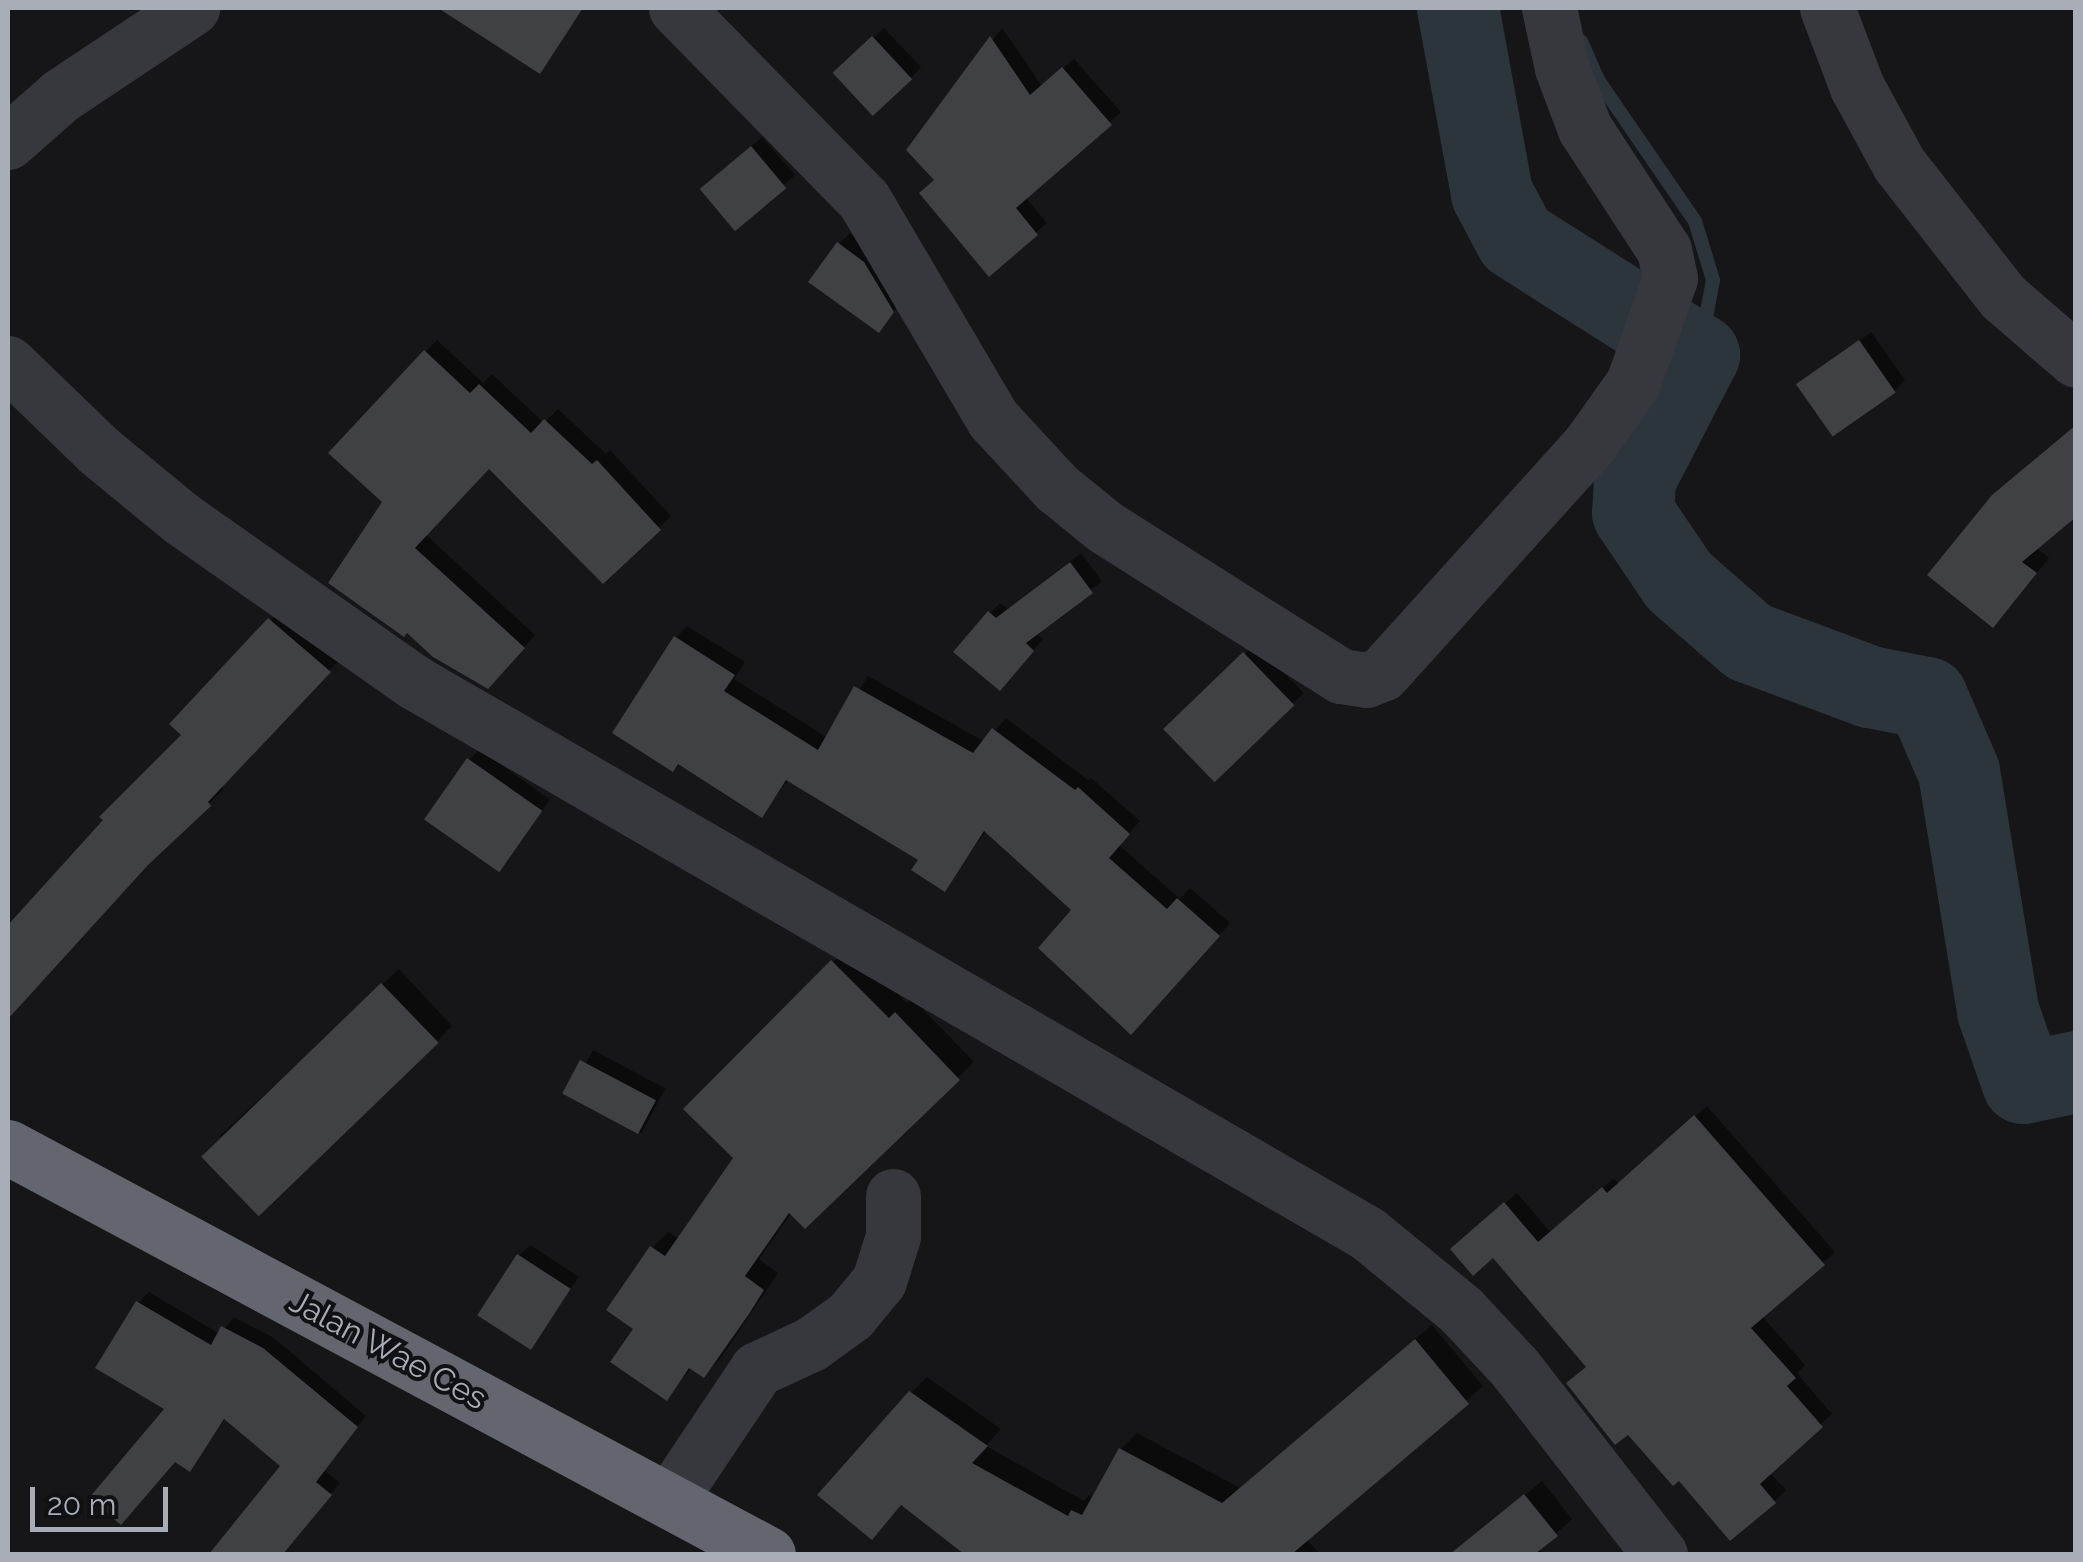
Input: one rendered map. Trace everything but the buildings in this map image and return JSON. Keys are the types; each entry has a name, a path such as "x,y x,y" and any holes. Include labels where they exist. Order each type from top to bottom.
{"highway":[{"name":"Jalan Wae Ces","path":"8,1147 768,1554"}],"street":[{"path":"8,142 60,96 192,8"},
{"path":"676,8 864,200 993,419 1057,488 1104,526 1341,676 1366,680 1382,674 1589,446 1634,383 1670,278 1664,250 1585,128 1562,68 1549,8"},
{"path":"1827,8 1856,87 1899,164 2003,297 2076,360"},
{"path":"8,364 98,450 182,519 414,682 1366,1233 1461,1310 1502,1354 1660,1554"},
{"path":"670,1499 757,1369 811,1344 850,1316 879,1280 893,1236 893,1196"}],"waterway":[{"path":"1458,8 1492,194 1516,239 1699,355 1635,479 1633,513 1679,581 1749,642 1870,687 1927,698 1959,772 1998,1011 2023,1083 2076,1072"},
{"path":"1581,41 1598,80 1695,221 1713,280 1699,355"}]}
